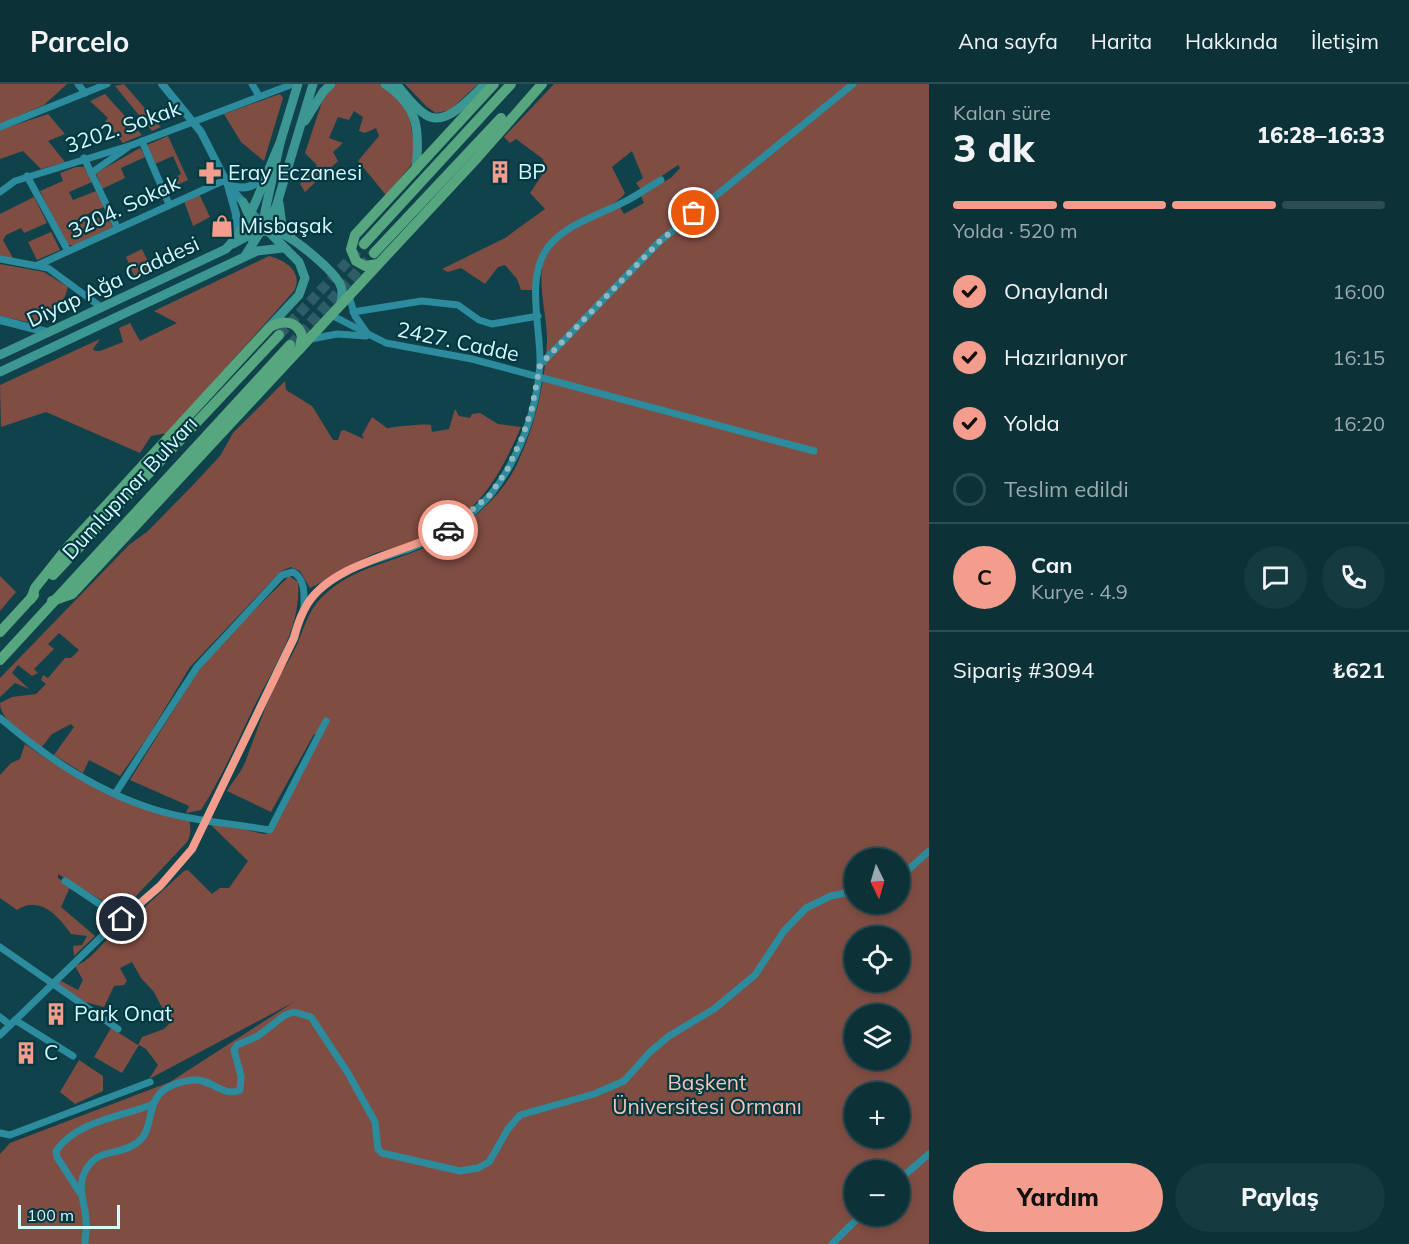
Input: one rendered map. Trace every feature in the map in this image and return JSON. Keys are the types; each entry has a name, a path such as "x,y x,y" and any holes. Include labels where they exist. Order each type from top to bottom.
{"highway":[{"path":"494,84 352,241 352,254 358,263 369,266 542,84"},
{"path":"364,244 511,84"},
{"path":"295,347 309,339 349,296 378,257 534,84"},
{"path":"0,660 52,602 72,594 295,347 302,336 296,326 285,322 270,327 66,549 35,588 31,599"},
{"name":"Dumlupınar Bulvarı","path":"0,632 279,335"}],"main road":[{"path":"226,249 263,226 280,143 298,84"},
{"path":"313,84 280,197 280,219 292,239 339,283 342,294 335,311"},
{"path":"297,134 323,92 331,84"},
{"path":"385,84 404,99"},
{"path":"390,84 412,108 415,122 416,170"},
{"path":"396,84 424,114 435,117 458,110 485,84"},
{"name":"Diyap Ağa Caddesi","path":"0,355 226,249 237,235 280,143"},
{"name":"Diyap Ağa Caddesi","path":"242,258 280,197"},
{"path":"249,208 283,248 302,266 304,285 299,296 270,327"},
{"path":"263,226 292,239"},
{"name":"Diyap Ağa Caddesi","path":"0,372 242,258 265,249 283,248"}],"street":[{"path":"78,84 85,93"},
{"path":"0,127 107,84"},
{"path":"162,84 193,120 205,138 226,182 236,214 237,235"},
{"path":"252,84 259,96"},
{"name":"3202. Sokak","path":"2,187 27,176 132,145 293,84"},
{"path":"540,365 659,242 853,84"},
{"path":"142,141 169,204"},
{"path":"91,173 132,145"},
{"path":"84,158 117,227"},
{"path":"226,182 249,188 259,183 266,174"},
{"path":"27,176 68,252"},
{"path":"0,1035 160,886 192,849 294,638 304,609 314,595 346,572 370,560 430,539 452,527 490,495 507,470 522,438 532,408 540,365 537,281 547,248 585,219 625,201 661,180"},
{"path":"226,182 263,226"},
{"name":"3204. Sokak","path":"38,265 169,204 226,182"},
{"path":"0,259 38,265 58,273 101,307"},
{"name":"2427. Cadde","path":"349,296 353,312 371,337"},
{"path":"353,312 422,301 458,305 479,320 492,324 538,316"},
{"name":"2427. Cadde","path":"335,311 371,337 386,343 472,359 814,451"},
{"path":"0,320 47,332"},
{"name":"2427. Cadde","path":"309,339 337,334 371,337"},
{"path":"115,794 197,668 282,575 293,572 299,575 303,589 304,609"},
{"path":"0,718 32,745 115,794 152,809 270,830 326,721"},
{"path":"910,868 929,850"},
{"path":"65,881 122,919"},
{"path":"85,1244 87,1220 80,1186 89,1163 100,1154 137,1143 145,1135 151,1105 158,1095 172,1086 194,1080 204,1081 227,1092 240,1089 241,1076 234,1050 237,1045 258,1036 285,1016 294,1012 311,1017 348,1073 375,1122 378,1149 382,1153 460,1170 478,1168 489,1162 508,1129 520,1115 594,1094 624,1081 650,1052 669,1036 714,1009 754,975 784,931 806,908 831,896 844,893"},
{"path":"0,947 118,1029"},
{"path":"0,1017 73,1056"},
{"path":"0,1132 10,1135 150,1083"},
{"path":"82,1195 57,1157 56,1151 61,1144 96,1123 151,1105"},
{"path":"910,1170 929,1154"},
{"path":"832,1244 850,1226"}],"green space":[{"path":"0,84 67,84 44,105 0,124"},
{"path":"124,84 161,127 152,131 115,86"},
{"path":"336,84 380,84 408,107 413,139 413,163 386,195 358,161 379,136 376,128 365,133 359,131 363,117 354,111 349,120 338,117 329,138 343,143 333,152 338,161 305,192 300,184 317,165 305,153 324,96"},
{"path":"405,84 478,84 450,110 436,113"},
{"name":"Başkent Üniversitesi Ormanı","path":"554,84 929,84 929,1244 0,1244 0,1154 10,1143 170,1082 294,1002 149,1079 158,1065 146,1049 139,1045 122,1073 94,1057 111,1028 138,1045 142,1037 164,1029 170,1023 154,992 141,978 132,962 120,968 127,981 124,985 114,986 104,1007 85,1002 56,983 59,980 78,990 83,980 75,966 88,959 184,871 188,870 212,894 220,888 229,888 248,861 211,825 217,822 263,834 269,833 319,737 314,734 271,812 227,791 244,764 279,677 295,649 313,608 322,597 349,577 440,540 474,517 494,498 517,464 534,420 541,389 547,330 541,281 545,258 550,249 564,235 582,224 620,207 624,214 644,203 641,196 672,177 680,168 678,165 641,190 636,183 643,178 632,151 612,167 625,193 613,204 554,238 544,255 532,290 521,290 517,279 505,265 498,267 485,284 461,268 448,272 442,269 505,238 545,209 530,193 546,169 543,159 516,139 510,143 504,137"},
{"path":"105,94 142,135 123,143 105,122 108,118 90,101"},
{"path":"280,94 283,98 264,161 241,142 224,114"},
{"path":"48,114 65,134 48,141 65,162 41,169 23,151 0,159 0,130"},
{"path":"168,136 188,180 170,188 167,181 181,174 173,156 155,164 147,145"},
{"path":"140,148 145,157 121,168 125,178 102,189 96,173"},
{"path":"76,167 84,167 92,182 69,192 73,200 96,191 104,207 83,216 85,223 107,214 113,227 75,245 68,245 40,191 63,181 60,173"},
{"path":"199,194 210,217 193,226 184,201"},
{"path":"34,197 47,223 24,233 21,228 6,235 3,240 14,260 0,257 0,214"},
{"path":"51,232 60,250 37,260 28,242"},
{"path":"142,249 153,272 136,280 126,257"},
{"path":"269,256 281,260 295,273 297,278 294,291 168,433 151,436 140,453 46,412 1,427 0,385 100,339 93,349 95,351 123,342 119,328 130,323 140,341 177,323 154,311"},
{"path":"0,264 44,272 68,287 61,308 32,323 0,316"},
{"path":"285,381 286,390 312,406 333,440 338,440 341,431 344,430 364,439 362,435 372,417 387,428 431,425 432,432 449,429 455,409 459,416 470,418 472,414 480,413 498,424 521,427 490,485 465,513 448,525 406,544 375,553 310,588 300,571 291,567 281,571 190,667 147,738 120,776 89,760 83,773 54,755 74,727 71,724 52,734 41,748 10,722 1,710 0,703 12,697 36,694 46,684 41,680 43,675 48,678 65,658 71,658 79,650 59,633 48,644 54,649 34,669 38,673 32,676 18,665 12,673 29,689 15,683 0,697 0,678 129,545 148,531 193,485 220,456 233,433"},
{"path":"0,576 16,592 0,611"},
{"path":"289,576 298,582 298,599 284,649 201,810 186,813 189,806 130,780 198,671 227,637"},
{"path":"25,744 61,768 104,791 148,810 189,820 190,823 187,842 121,912 58,874 58,878 70,887 61,907 95,936 74,956 73,946 82,945 87,936 71,934 47,909 33,905 17,910 0,898 0,775 11,763 20,759"},
{"path":"79,1060 103,1076 103,1091 75,1104 60,1092"}],"tunnel":[{"path":"279,335 364,244"},
{"path":"290,345 374,253"}],"way so far":[{"path":"448,530 490,495 507,470 522,438 532,408 540,365 659,242 694,213"}],"place":[{"name":"BP","path":"500,172"},
{"name":"Eray Eczanesi","path":"210,173"},
{"name":"Misbaşak","path":"222,226"},
{"name":"Park Onat","path":"56,1014"},
{"name":"C","path":"26,1053"}],"route":[{"path":"122,919 160,886 192,849 294,638 308,602 346,572 370,560 410,548 448,530"}]}
